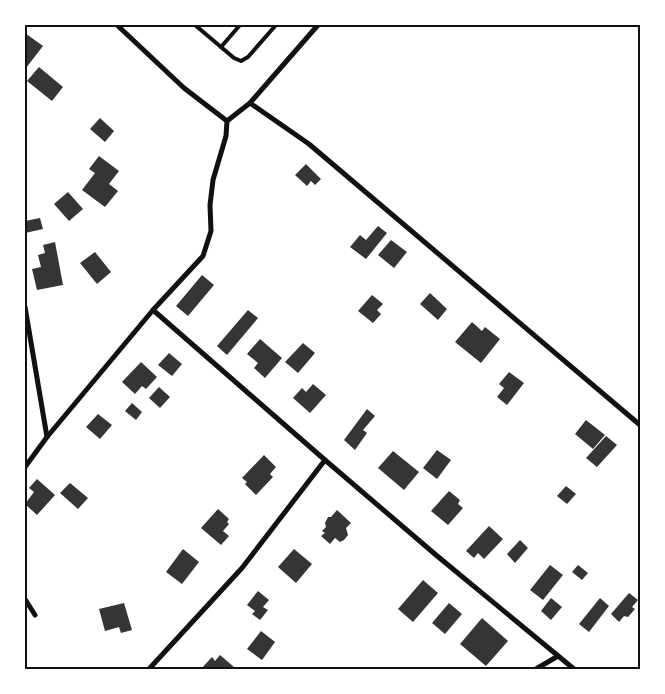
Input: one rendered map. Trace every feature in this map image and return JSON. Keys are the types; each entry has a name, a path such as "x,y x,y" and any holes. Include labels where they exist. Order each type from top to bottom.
{"street":[{"path":"117,25 184,88 227,121"},
{"path":"25,467 47,437 153,310 203,256 211,231 210,205 213,180 226,136 227,121 250,103 318,25"},
{"path":"250,103 308,144 640,425"},
{"path":"25,307 47,437"},
{"path":"153,310 436,555 574,669"},
{"path":"149,669 242,568 325,460"},
{"path":"25,599 35,615"},
{"path":"536,669 558,656"}],"lane":[{"path":"195,25 234,58 241,61 248,57 276,25"},
{"path":"221,47 240,25"}],"building":[{"path":"25,33 43,46 26,68 25,67"},
{"path":"39,67 63,87 52,101 27,81"},
{"path":"100,118 114,131 105,142 90,129"},
{"path":"99,156 119,171 109,184 118,191 105,207 82,190 95,173 89,169"},
{"path":"306,164 321,179 315,185 311,181 307,186 295,175"},
{"path":"68,192 83,209 69,221 54,204"},
{"path":"40,218 43,229 25,233 25,221"},
{"path":"378,226 387,233 366,259 350,247 360,235 366,240"},
{"path":"391,240 407,252 394,268 378,255"},
{"path":"55,242 63,285 37,290 32,269 41,267 38,255 45,253 43,245"},
{"path":"95,252 111,272 97,284 80,263"},
{"path":"202,275 214,285 188,316 176,306"},
{"path":"430,293 447,309 438,320 420,304"},
{"path":"372,295 383,304 377,310 381,314 373,323 358,311"},
{"path":"248,310 258,318 227,355 217,346"},
{"path":"472,322 482,331 485,327 500,339 481,363 455,342"},
{"path":"260,339 282,358 265,378 254,368 258,363 247,354"},
{"path":"303,343 315,353 298,373 285,362"},
{"path":"169,353 182,364 172,376 158,365"},
{"path":"141,362 157,377 146,389 142,386 135,394 122,382"},
{"path":"509,372 524,383 507,405 497,397 504,388 499,384"},
{"path":"313,384 326,395 310,413 293,398 302,388 306,392"},
{"path":"159,387 170,397 160,408 149,398"},
{"path":"132,403 142,412 136,420 125,411"},
{"path":"367,409 375,416 363,430 367,433 355,450 344,440"},
{"path":"98,414 112,425 100,439 86,427"},
{"path":"586,420 605,435 593,449 575,434"},
{"path":"606,436 617,445 597,467 586,458"},
{"path":"437,450 451,460 437,479 423,468"},
{"path":"393,451 419,472 404,490 378,468"},
{"path":"264,455 276,467 270,474 273,477 256,495 242,478"},
{"path":"37,479 55,495 37,515 25,504 34,492 29,488"},
{"path":"70,483 88,498 78,509 60,493"},
{"path":"566,486 576,494 567,504 557,496"},
{"path":"449,491 460,500 458,504 463,508 448,525 431,511"},
{"path":"218,509 229,519 227,522 229,524 223,531 229,536 221,545 201,528"},
{"path":"337,510 351,523 346,528 348,535 344,540 340,542 335,538 330,544 321,536 325,533 322,531 326,527 325,523 328,517 331,517"},
{"path":"489,526 503,539 484,559 478,553 474,558 466,551"},
{"path":"520,540 528,548 515,563 507,554"},
{"path":"183,549 199,562 182,584 166,572"},
{"path":"294,549 312,564 296,583 278,567"},
{"path":"550,565 563,575 543,600 530,590"},
{"path":"578,565 588,573 582,580 572,572"},
{"path":"423,580 438,593 413,622 398,609"},
{"path":"258,591 269,600 263,607 268,610 260,620 252,614 255,611 247,605"},
{"path":"629,593 638,600 632,607 635,609 628,617 624,616 619,622 611,614"},
{"path":"551,598 562,607 551,620 541,611"},
{"path":"600,598 609,606 589,632 579,624"},
{"path":"124,603 132,630 121,633 119,627 105,631 99,609"},
{"path":"449,603 462,614 445,634 432,623"},
{"path":"482,618 508,641 486,666 460,644"},
{"path":"261,631 275,642 262,660 247,649"},
{"path":"220,655 234,667 232,669 201,669 212,657 215,661"}]}
